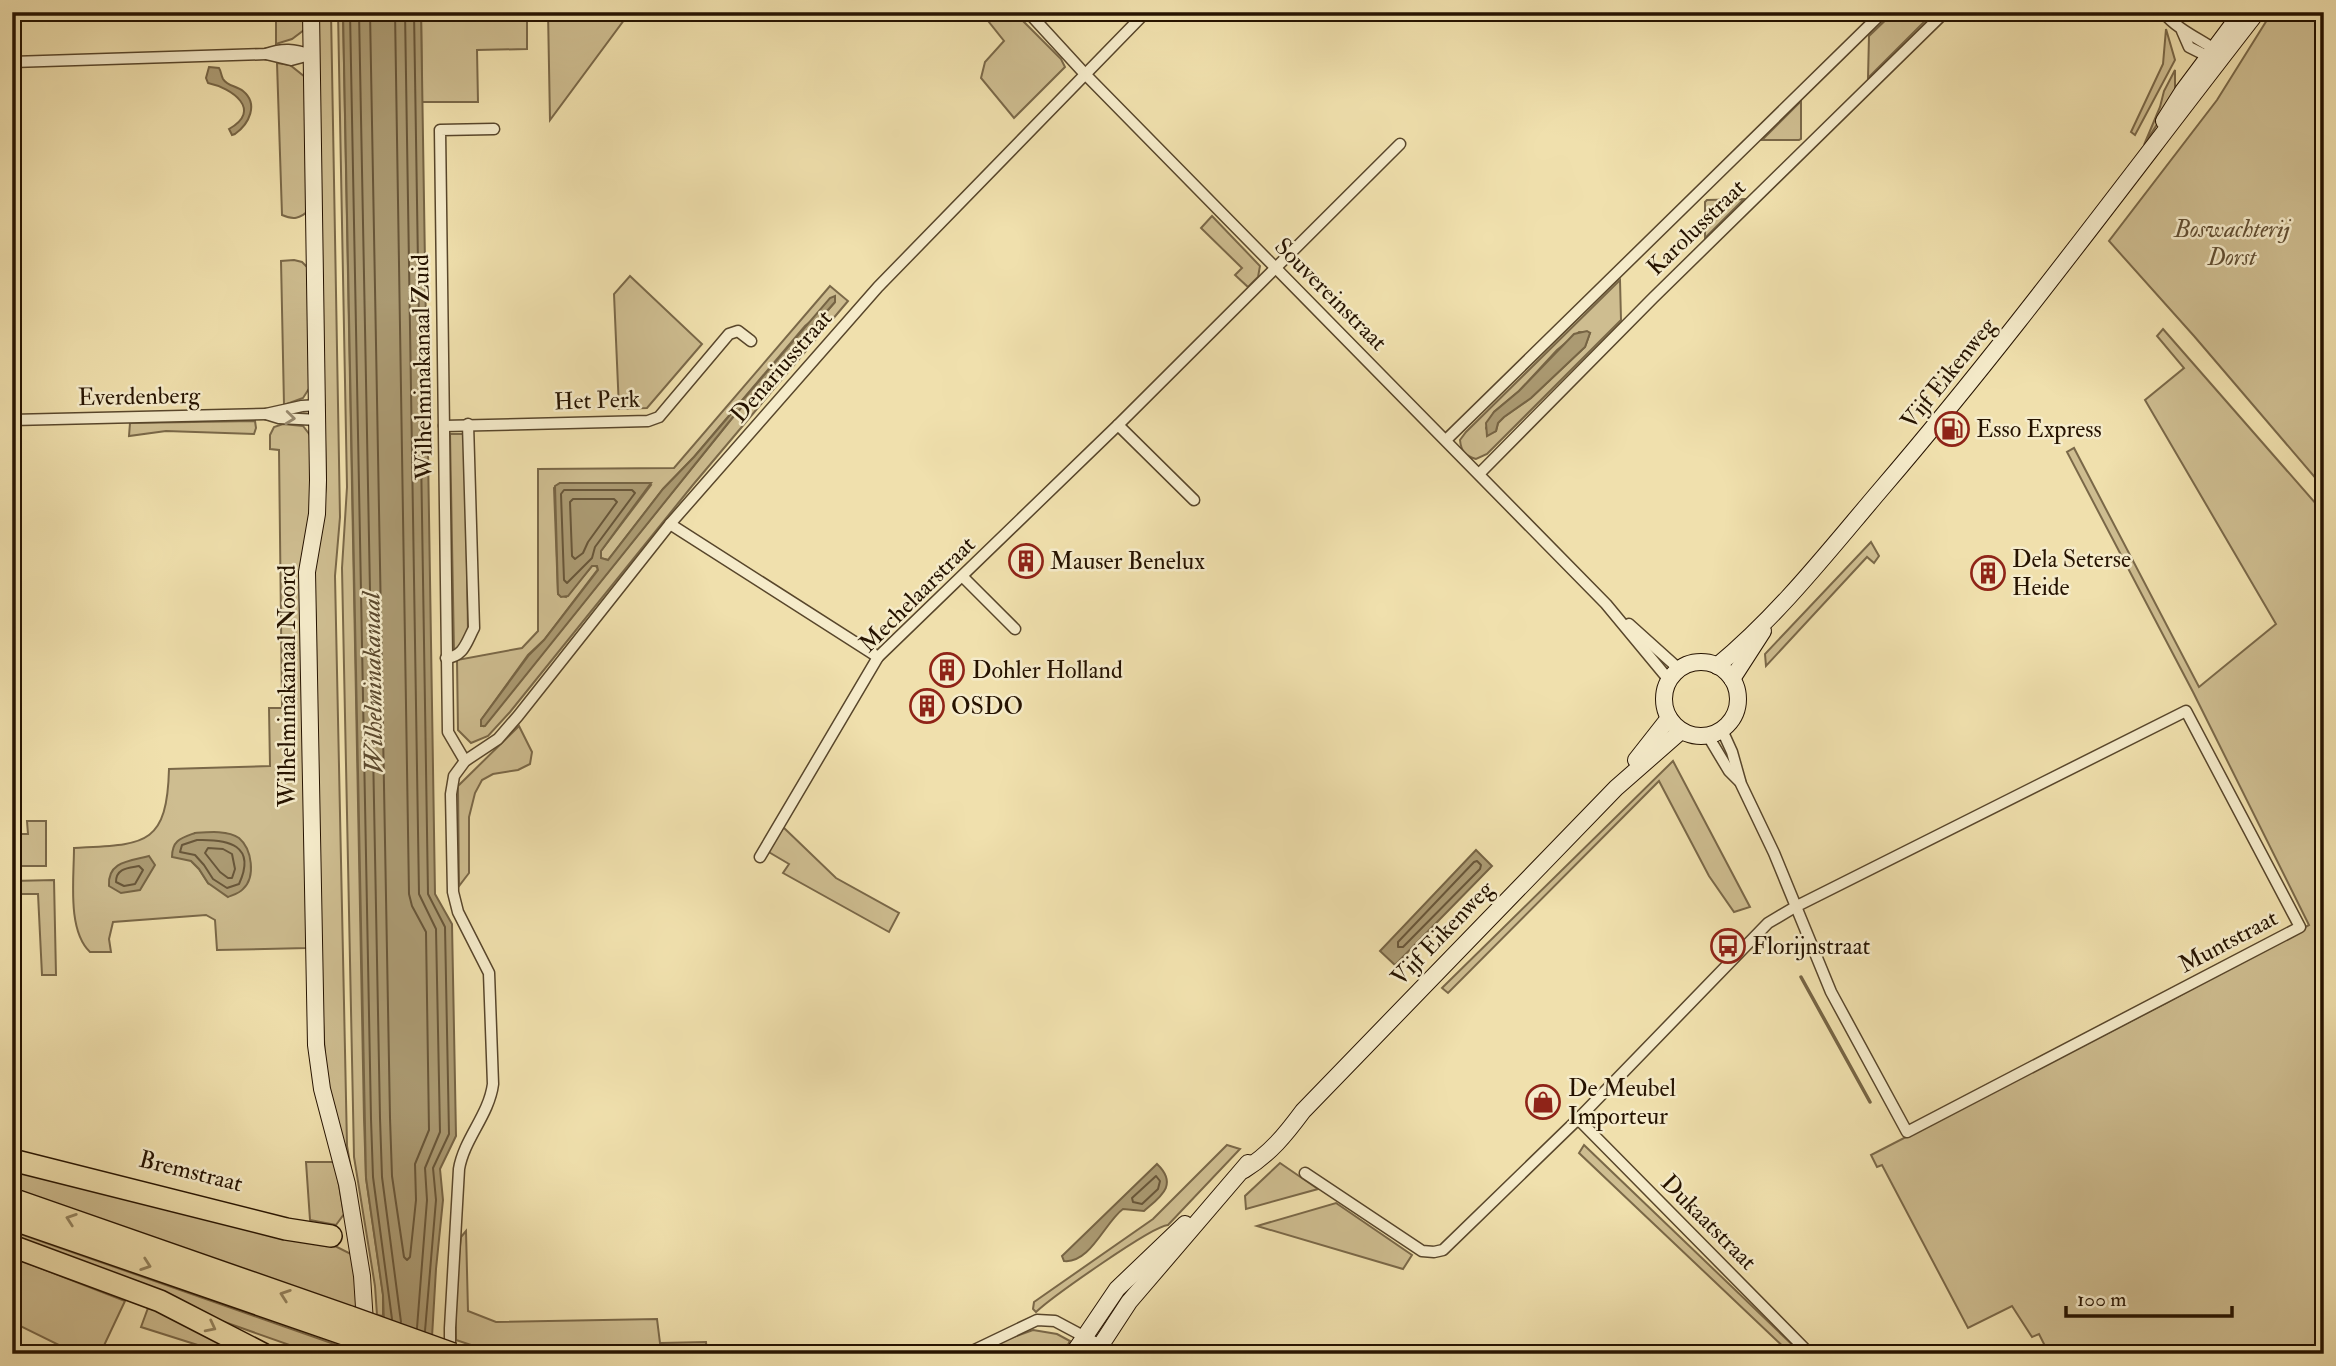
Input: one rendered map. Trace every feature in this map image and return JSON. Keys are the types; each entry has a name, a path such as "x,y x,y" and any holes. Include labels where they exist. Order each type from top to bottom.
{"highway":[{"path":"12,1160 286,1229 331,1236"},
{"path":"12,1199 350,1326 402,1354"},
{"path":"12,1219 350,1326 452,1354"},
{"path":"12,1245 160,1301 263,1354"}],"main road":[{"name":"Vijf Eikenweg","path":"1717,666 1774,614 2001,345 2148,154 2242,12"},
{"name":"Vijf Eikenweg","path":"2215,56 2258,12"},
{"name":"Wilhelminakanaal Noord","path":"311,13 319,413 317,514 307,572 316,1045 322,1089 347,1184 362,1276 367,1354"},
{"name":"Vijf Eikenweg","path":"1732,679 1774,614"},
{"path":"1698,662 1717,666 1732,679 1736,687 1737,706 1729,724 1715,733 1689,735 1681,731 1669,718 1663,699 1674,674 1698,662"},
{"name":"Vijf Eikenweg","path":"1616,788 1669,718"},
{"name":"Vijf Eikenweg","path":"1097,1350 1129,1302 1196,1227 1213,1202 1244,1170 1254,1153 1277,1130 1303,1111 1616,788 1681,731"},
{"name":"Vijf Eikenweg","path":"1073,1354 1118,1289 1191,1218 1213,1202"},
{"path":"331,1236 354,1231"}],"street":[{"name":"Souvereinstraat","path":"1028,12 1084,73 1674,674"},
{"name":"Denariusstraat","path":"465,761 498,738 518,716 670,524 878,287 1146,12"},
{"name":"Karolusstraat","path":"1446,440 1883,12"},
{"name":"Karolusstraat","path":"1479,474 1653,298 1945,12"},
{"path":"2164,12 2182,31 2197,37 2215,56"},
{"path":"12,62 266,54 291,60 311,55"},
{"name":"Wilhelminakanaal Zuid","path":"465,761 448,732 440,130 494,129"},
{"name":"Mechelaarstraat","path":"760,857 878,657 1118,425 1400,144"},
{"name":"Het Perk","path":"444,426 648,421 659,416 729,334 738,331 751,341"},
{"name":"Everdenberg","path":"12,420 266,414 279,418 319,413"},
{"name":"Wilhelminakanaal Zuid","path":"446,657 461,654 474,628 468,424"},
{"path":"1118,425 1194,500"},
{"path":"670,524 878,657"},
{"path":"963,577 1015,629"},
{"name":"Muntstraat","path":"2186,711 2300,927 1906,1132 1831,992 1795,906 2186,711"},
{"path":"1305,1173 1422,1251 1443,1250 1578,1119 1768,923 1795,906 1774,853 1741,784 1729,771 1715,733"},
{"path":"452,1354 459,1169 494,1084 489,973 458,912 453,892 451,786 454,776 465,761"},
{"name":"Dukaatstraat","path":"1578,1119 1810,1354"},
{"name":"Bremstraat","path":"12,1150 324,1227 329,1230 331,1236"},
{"path":"966,1354 1037,1320 1055,1321 1083,1337 1097,1350"}],"green space":[{"path":"276,12 305,12 304,30 292,39 276,44"},
{"path":"319,12 331,12 340,517 335,576 347,1146 355,1192 326,1074 322,1005 313,577 326,487 318,111"},
{"path":"338,12 343,12 366,1178 383,1294 383,1316 377,1315 375,1286 354,1157 342,568 347,487"},
{"path":"421,12 527,12 527,49 477,50 478,102 422,102"},
{"path":"548,12 630,12 550,120"},
{"path":"981,12 1014,12 1061,59 1065,67 1014,118 981,78 985,62 1004,41"},
{"path":"1894,12 1934,12 1868,78 1869,36"},
{"name":"Boswachterij Dorst","path":"2272,12 2324,12 2324,488 2109,241 2217,100"},
{"path":"2166,29 2175,60 2135,135 2131,132 2163,64"},
{"path":"277,63 290,65 305,77 309,210 296,218 282,215"},
{"path":"2175,70 2175,96 2144,145 2164,91"},
{"path":"1801,101 1801,139 1762,140"},
{"path":"1744,199 1705,238 1707,200"},
{"path":"1212,216 1260,266 1258,277 1248,287 1235,275 1242,268 1201,228"},
{"path":"281,261 302,262 308,268 310,387 303,398 284,405"},
{"path":"630,276 702,344 647,408 619,409 614,294"},
{"path":"1620,280 1621,320 1487,454 1476,459 1464,452 1460,440","holes":["1579,332 1590,333 1585,347 1531,398 1504,417 1498,423 1496,431 1489,434 1486,428 1494,412 1519,391 1557,350"]},
{"path":"830,286 848,301 692,486 510,712 488,736 471,743 458,730 457,660 522,648 538,631 538,469 674,468","holes":["835,302 733,417 484,726 481,720 528,655 544,640 598,569 595,565 592,566 566,597 558,594 554,488 560,483 651,485 601,551 600,558 608,560 663,489 694,457 805,326"]},
{"path":"2163,329 2324,513 2324,1354 2049,1354 2039,1334 2032,1337 2012,1306 1968,1328 1882,1165 1877,1167 1871,1155 2166,1003 2309,925 2193,692 2067,452 2074,448 2199,687 2276,624 2145,400 2184,368 2157,336"},
{"path":"255,421 254,434 166,431 129,436 130,423"},
{"path":"283,424 303,426 313,439 307,948 217,950 215,920 206,915 113,922 109,939 111,952 90,952 78,931 75,918 74,848 118,845 147,837 156,828 163,814 169,769 270,766 269,708 282,708 279,450 270,449 270,435 274,427","holes":["195,833 225,833 208,883 191,861"]},
{"path":"450,434 465,434 468,632 460,651 454,652"},
{"path":"1871,542 1879,556 1874,563 1867,557 1766,666 1765,654"},
{"path":"519,726 532,752 530,764 518,770 493,774 482,780 475,793 469,817 469,873 459,886 458,786"},
{"path":"1673,761 1750,907 1734,912 1709,876 1659,781 1448,993 1442,988"},
{"path":"27,821 46,821 46,866 12,866 12,834 28,834"},
{"path":"782,826 836,878 899,913 889,932 783,873 789,864 767,851"},
{"path":"54,880 56,975 42,975 38,894 15,894 13,881"},
{"path":"1227,1145 1240,1149 1168,1225 1123,1249 1036,1312 1033,1309 1034,1302 1153,1219"},
{"path":"1584,1145 1802,1354 1791,1354 1579,1153"},
{"path":"306,1162 335,1162 344,1214 336,1225 310,1220"},
{"path":"1280,1163 1318,1189 1246,1209 1245,1196"},
{"path":"12,1167 248,1227 335,1246 351,1254 356,1261 358,1310 12,1190"},
{"path":"1336,1203 1412,1255 1403,1269 1257,1226"},
{"path":"12,1231 357,1352 315,1354 12,1247"},
{"path":"466,1231 468,1311 496,1322 657,1319 660,1343 706,1342 707,1354 498,1354 456,1340 455,1293 461,1237"},
{"path":"12,1257 125,1301 100,1354 77,1354 12,1322"},
{"path":"148,1308 178,1317 253,1354 226,1354 141,1327"},
{"path":"1033,1330 1057,1334 1070,1341 1063,1354 968,1354"}],"water":[{"name":"Wilhelminakanaal","path":"343,12 421,12 435,894 452,924 456,1136 440,1169 443,1200 431,1354 385,1354 383,1295 366,1178"},
{"path":"209,67 219,68 225,81 248,96 250,114 235,134 232,135 229,129 239,122 244,107 234,95 208,83 206,78"},
{"path":"835,296 835,302 733,417 485,726 481,726 481,720 529,655 544,640 598,570 597,566 592,566 568,596 561,597 558,594 555,486 560,483 651,483 601,551 601,558 608,560 663,489 694,457 830,298"},
{"path":"1587,331 1590,333 1585,347 1531,398 1504,417 1498,423 1496,431 1487,436 1486,423 1494,412 1519,391 1574,334"},
{"path":"218,832 239,838 247,849 251,863 250,878 242,890 228,897 208,883 191,861 172,857 176,843 195,833"},
{"path":"1476,850 1492,866 1395,965 1380,951"},
{"path":"149,856 155,865 140,890 121,893 109,886 109,878 116,867"},
{"path":"1157,1164 1163,1171 1167,1184 1161,1196 1144,1211 1123,1209 1082,1256 1064,1261 1062,1256"}],"waterway":[{"path":"1801,977 1870,1102"}],"place":[{"name":"Esso Express","path":"1952,429"},
{"name":"Mauser Benelux","path":"1026,561"},
{"name":"Dela Seterse Heide","path":"1988,573"},
{"name":"Dohler Holland","path":"947,670"},
{"name":"OSDO","path":"927,706"},
{"name":"Florijnstraat","path":"1728,946"},
{"name":"De Meubel Importeur","path":"1543,1102"}]}
